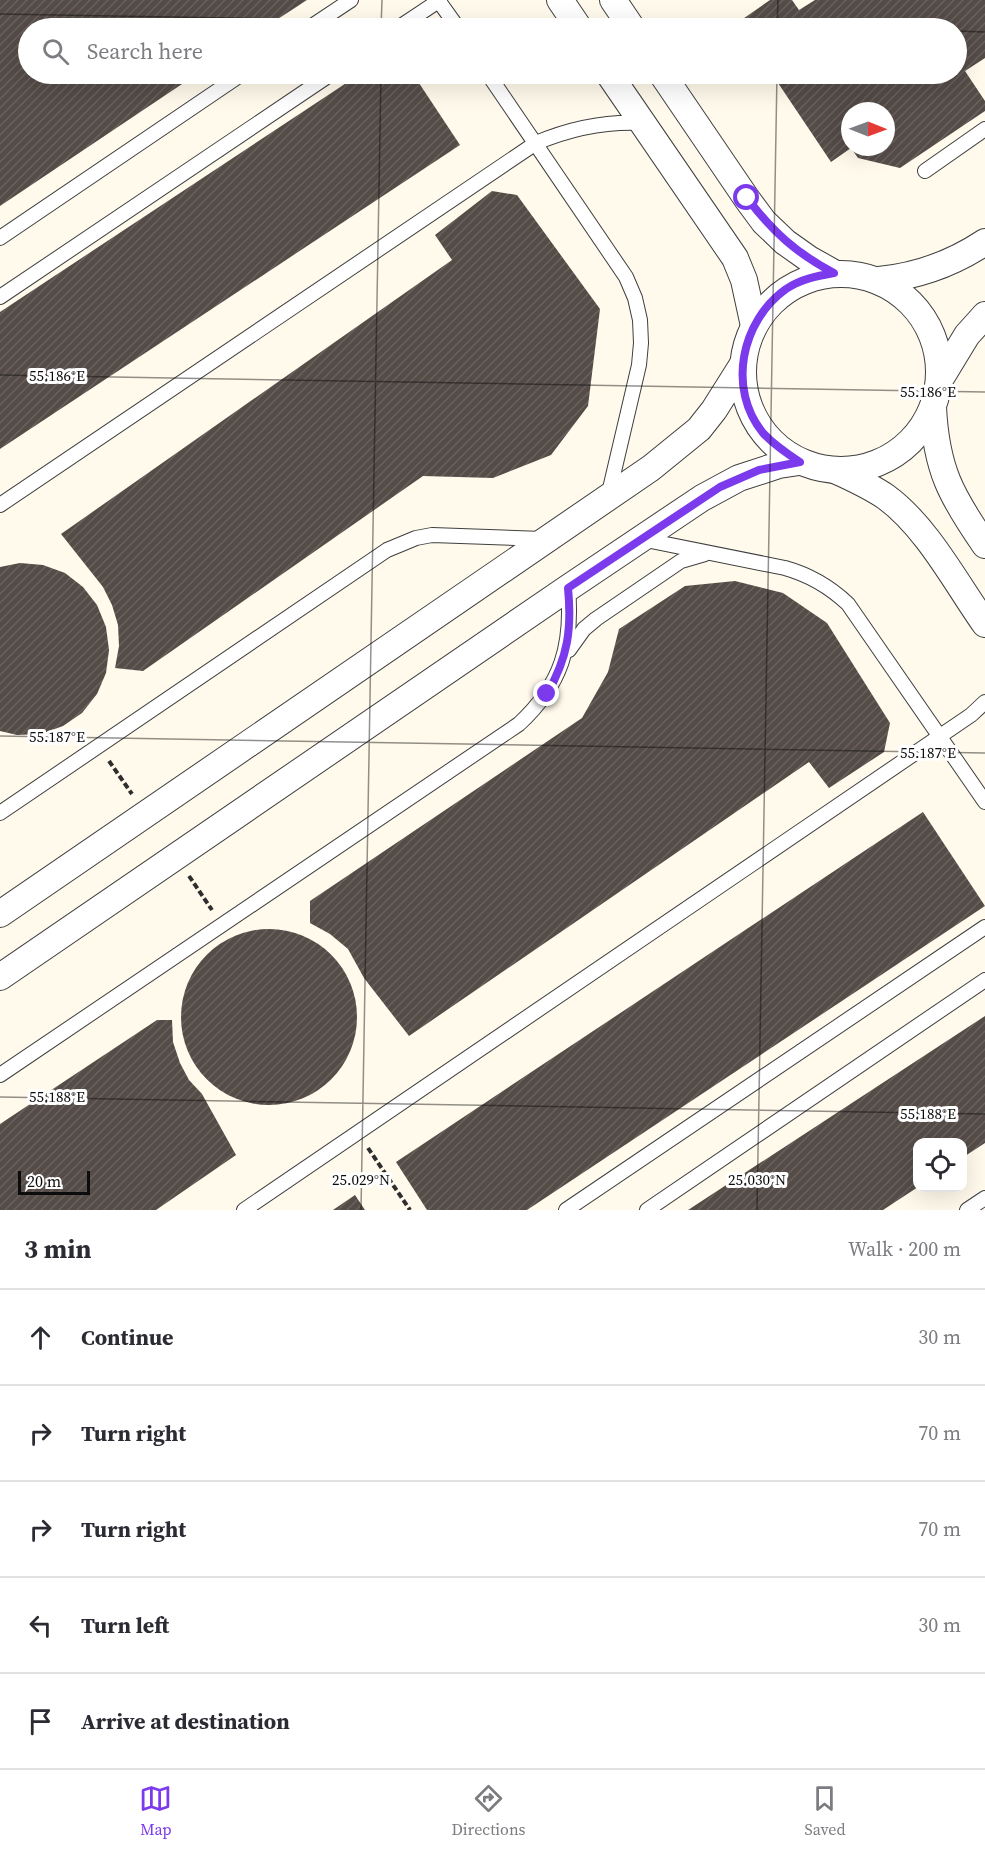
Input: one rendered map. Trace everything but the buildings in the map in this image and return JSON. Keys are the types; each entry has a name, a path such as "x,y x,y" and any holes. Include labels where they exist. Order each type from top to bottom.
{"street":[{"path":"560,0 572,18"},
{"path":"613,0 625,18"},
{"path":"616,84 735,258 744,280 754,326"},
{"path":"669,84 764,222 808,259 834,273"},
{"path":"879,280 902,278 934,269 965,255 985,242"},
{"path":"834,273 857,274 879,280 906,297 926,321 937,350 939,381 933,407 922,429 905,447 885,461 861,469 837,471 800,462 779,449 762,432 750,411 744,388 743,364 746,345 754,326 768,305 787,289 809,278 834,273"},
{"path":"939,381 967,336 985,315"},
{"path":"0,914 651,468 699,429 743,364"},
{"path":"933,407 934,436 940,465 951,492 985,545"},
{"path":"0,977 568,588 711,493 739,478 779,465 800,462"},
{"path":"837,471 888,499 909,518 928,540 985,624"}],"lane":[{"path":"324,18 351,0"},
{"path":"413,18 439,0 451,18"},
{"path":"0,238 227,84"},
{"path":"0,297 316,84"},
{"path":"495,84 626,277 635,298 640,320 639,365 608,498"},
{"path":"0,505 536,143 580,127 622,122 643,123"},
{"path":"925,171 985,129"},
{"path":"0,813 387,550 401,543 432,535 548,539"},
{"path":"640,539 803,573 834,591 848,604 985,802"},
{"path":"564,657 573,642 590,624 671,567 691,557 714,554"},
{"path":"0,1075 519,724 547,694 564,657 571,615 568,588"},
{"path":"244,1210 971,715 985,702"},
{"path":"566,1210 985,927"},
{"path":"647,1210 985,980"},
{"path":"967,1210 985,1198"}],"path":[{"path":"98,746 146,814"},
{"path":"176,857 223,925"},
{"path":"357,1133 410,1210"}],"route":[{"path":"547,694 557,676 569,637 571,615 568,588 720,487 759,470 800,462 779,449 762,432 750,411 744,388 743,364 746,345 754,326 768,305 787,289 809,278 834,273 808,259 785,242 764,222 747,198"}]}
